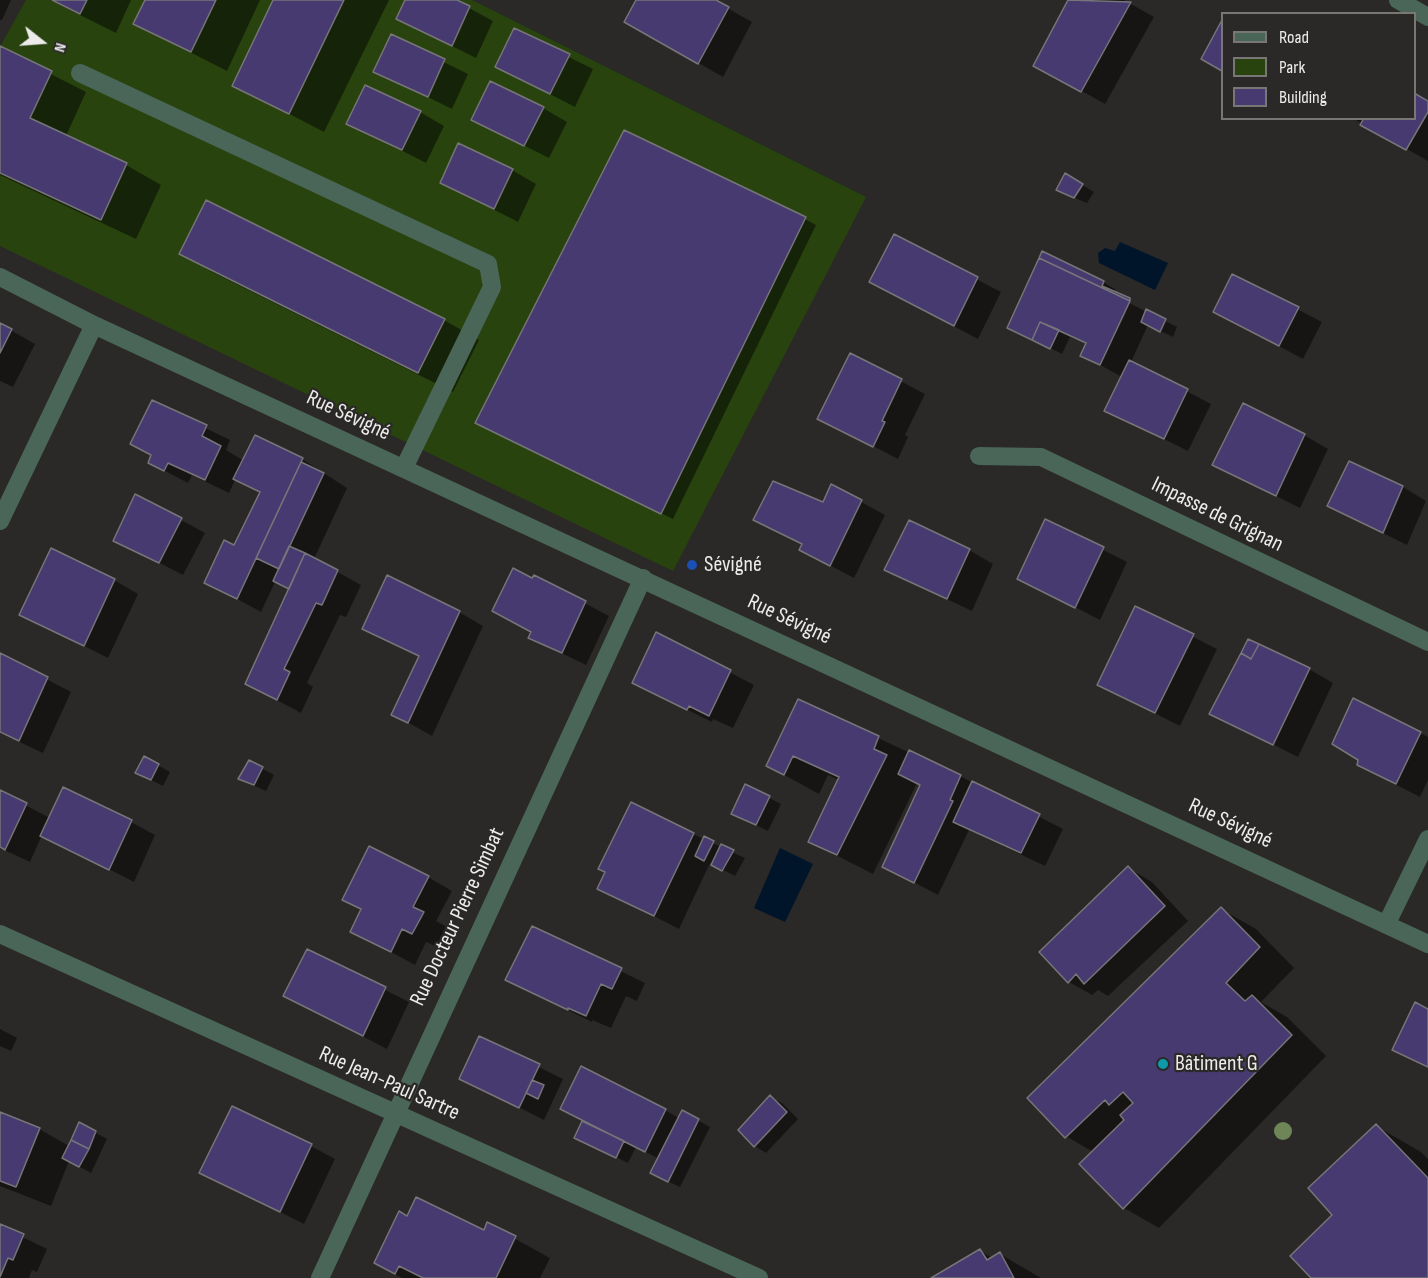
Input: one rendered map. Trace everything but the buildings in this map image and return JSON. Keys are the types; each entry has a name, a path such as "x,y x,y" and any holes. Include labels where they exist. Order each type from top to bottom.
{"street":[{"path":"1398,0 1428,17"},
{"path":"80,73 488,264 492,287 404,468"},
{"name":"Rue Sévigné","path":"0,278 94,325 1428,944"},
{"path":"0,521 94,325"},
{"name":"Impasse de Grignan","path":"979,456 1041,457 1428,642"},
{"name":"Rue Docteur Pierre Simbat","path":"320,1278 394,1113 643,578"},
{"path":"1387,923 1428,839"},
{"name":"Rue Jean-Paul Sartre","path":"0,934 759,1278"}],"green space":[{"path":"26,0 472,0 866,197 673,571 0,246 0,47"}],"water":[{"path":"1120,242 1168,263 1155,290 1099,263 1098,253 1105,248 1115,251"},
{"path":"780,848 813,864 785,922 754,908"}],"place":[{"name":"Sévigné","path":"692,565"},
{"name":"Bâtiment G","path":"1163,1064"}]}
